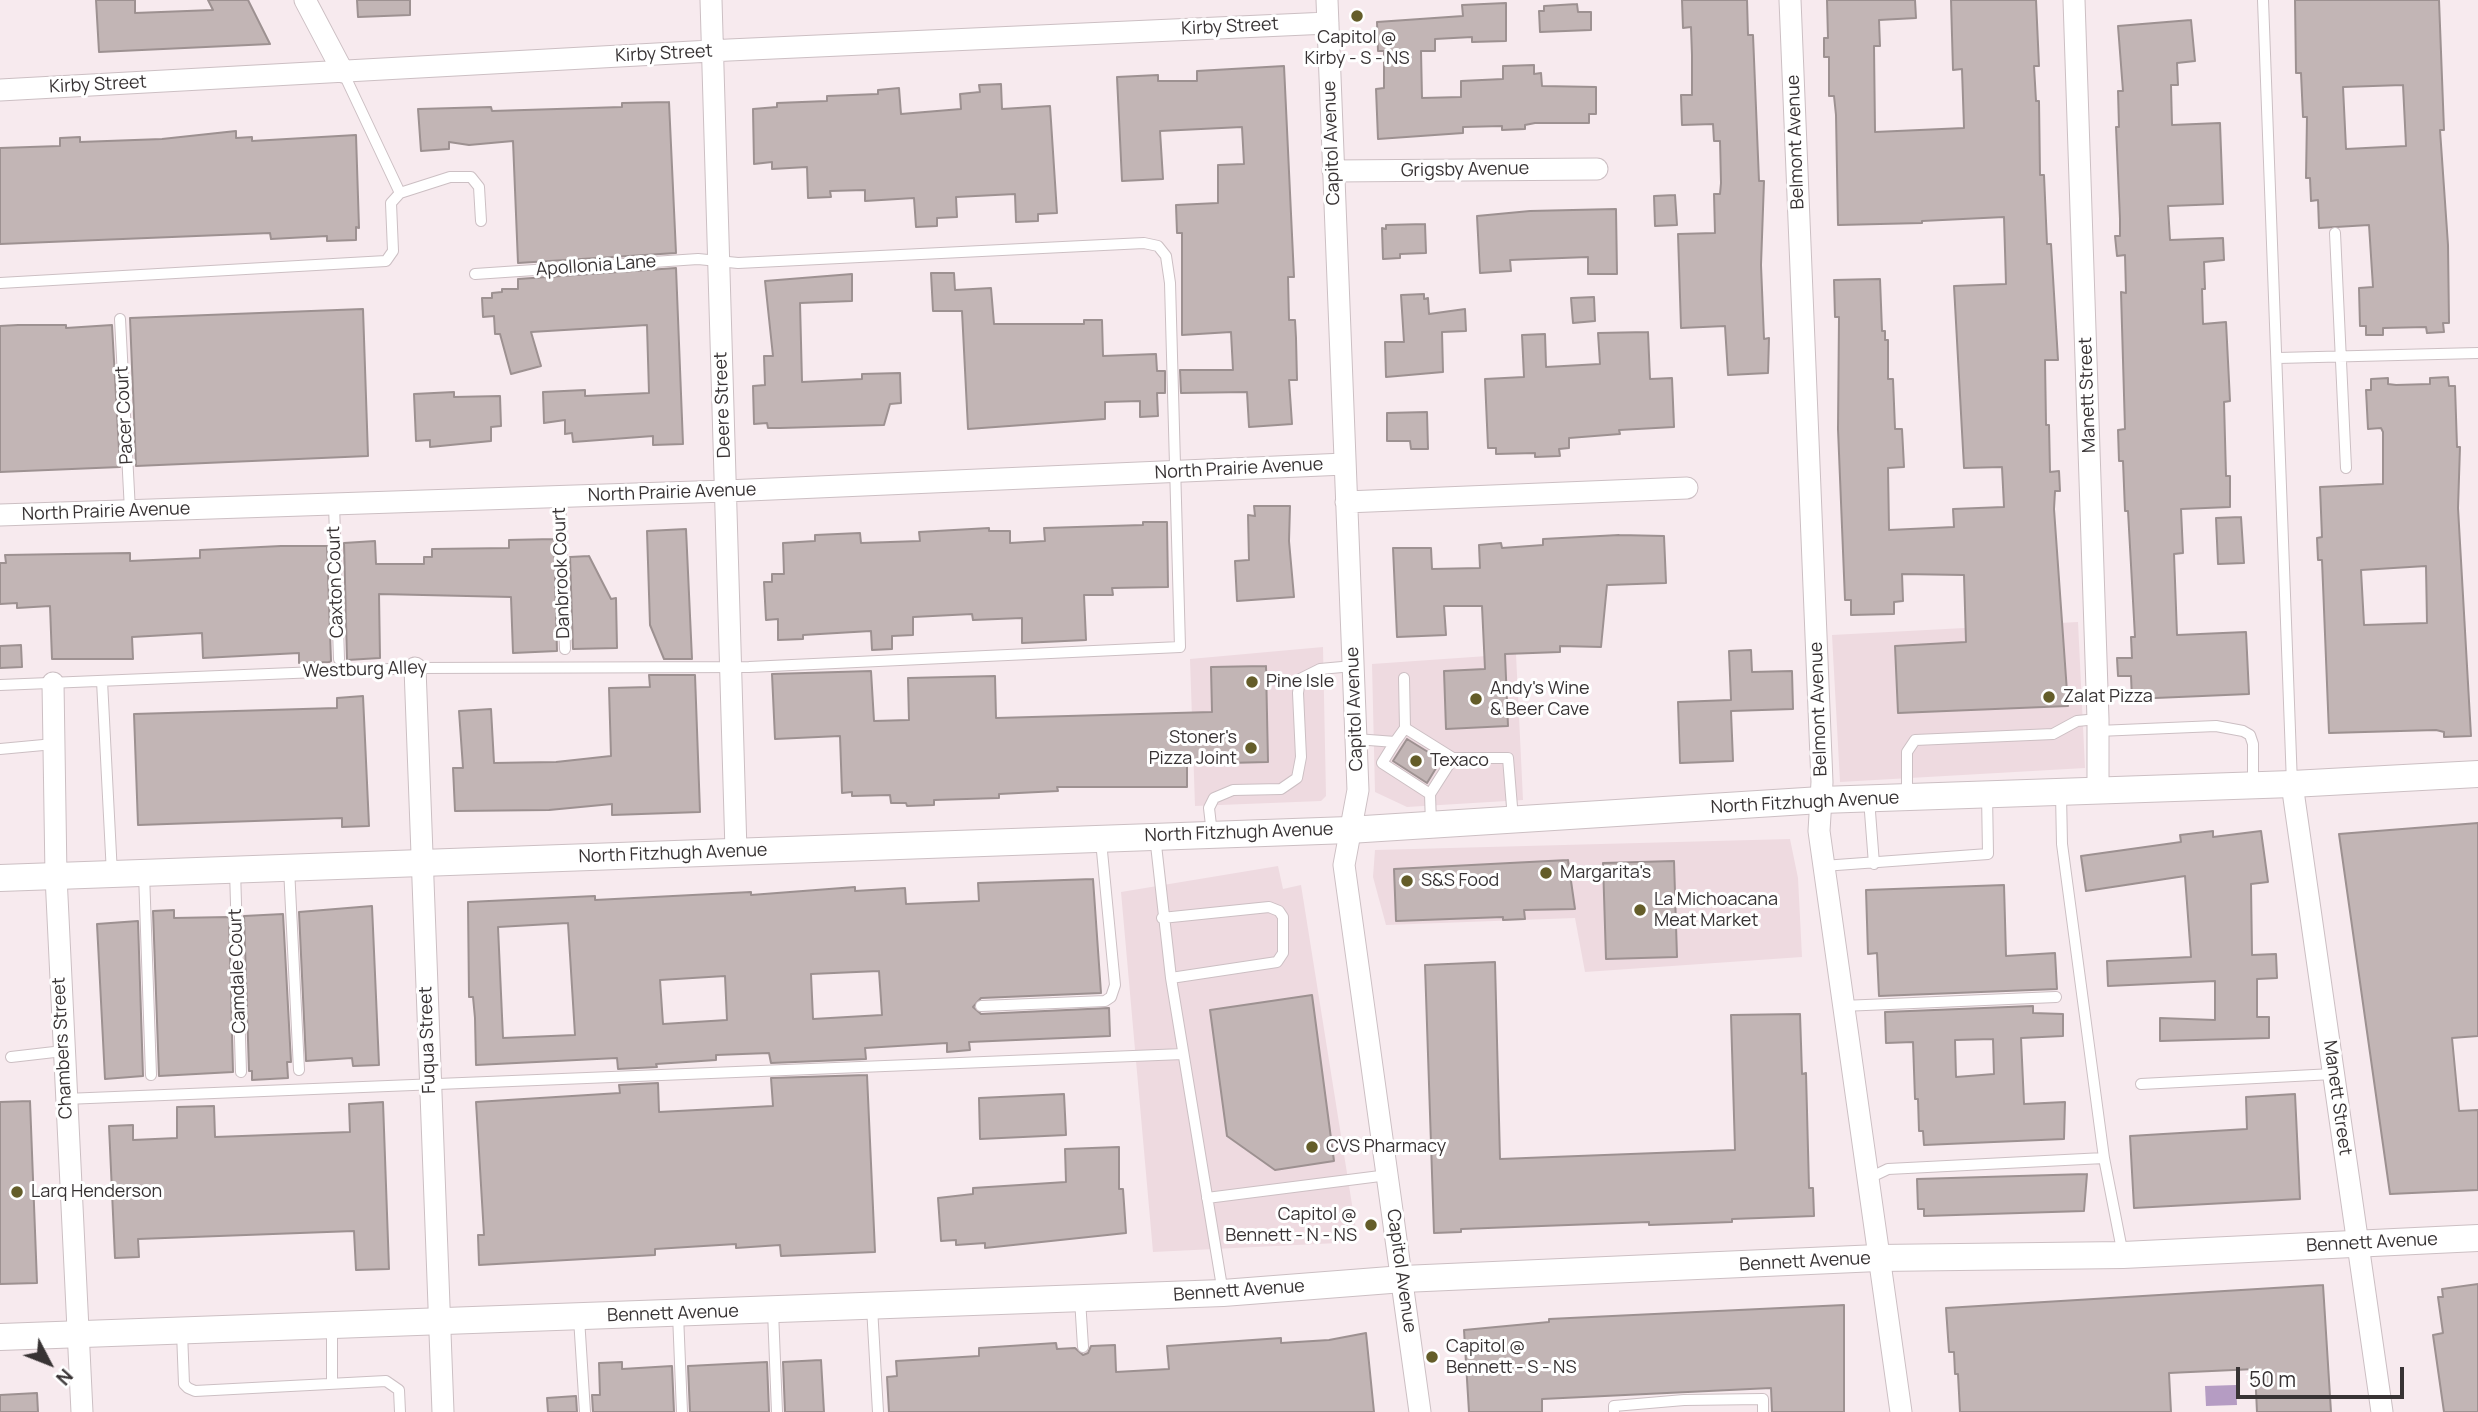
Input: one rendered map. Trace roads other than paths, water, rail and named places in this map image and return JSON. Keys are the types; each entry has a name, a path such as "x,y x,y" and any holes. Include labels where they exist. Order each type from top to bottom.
{"street":[{"path":"305,0 342,72"},
{"name":"Deere Street","path":"711,0 736,851"},
{"name":"Capitol Avenue","path":"1327,0 1358,790 1344,865 1420,1412"},
{"name":"Belmont Avenue","path":"1790,0 1821,800 1819,831 1901,1412"},
{"name":"Manett Street","path":"2074,0 2098,789"},
{"name":"Kirby Street","path":"0,90 713,51 1328,23"},
{"name":"Grigsby Avenue","path":"1333,172 1597,169"},
{"name":"North Prairie Avenue","path":"0,515 726,491 1345,464"},
{"path":"1346,502 1687,488"},
{"name":"Fuqua Street","path":"415,668 443,1412"},
{"name":"Chambers Street","path":"53,683 56,876 82,1412"},
{"name":"North Fitzhugh Avenue","path":"0,878 1349,830 1821,800 2253,786 2478,774"},
{"name":"Manett Street","path":"2291,784 2382,1412"},
{"name":"Bennett Avenue","path":"0,1337 438,1324 1080,1299 1223,1293 1403,1279 1878,1258 2123,1255 2478,1238"}],"lane":[{"path":"2263,0 2278,358 2291,784"},
{"path":"342,72 400,193"},
{"path":"0,283 386,261 393,251 391,203 400,193 450,177 471,177 479,187 481,221"},
{"path":"2335,233 2346,468"},
{"name":"Apollonia Lane","path":"475,274 698,259 738,263 1144,243 1158,246 1166,256 1170,283 1177,472"},
{"name":"Pacer Court","path":"120,319 130,511"},
{"path":"2278,358 2478,353"},
{"name":"Westburg Alley","path":"0,685 415,668 730,667 1180,647 1177,472"},
{"name":"Danbrook Court","path":"560,496 565,649"},
{"name":"Caxton Court","path":"334,504 339,659"},
{"path":"1212,834 1209,808 1214,798 1233,790 1281,789 1297,778 1301,757 1298,693 1300,679 1320,669 1353,666"},
{"path":"1404,678 1405,728 1382,763 1430,794"},
{"path":"102,681 112,874"},
{"path":"1907,797 1907,752 1915,740 2053,734 2077,721 2098,725 2216,726 2243,731 2250,735 2253,744 2253,786"},
{"path":"1405,728 1453,758 1508,758 1513,819"},
{"path":"1356,739 1395,742"},
{"path":"0,748 54,744"},
{"path":"1431,824 1430,794 1453,758"},
{"path":"2061,791 2062,844 2104,1158 2123,1255"},
{"path":"1823,866 1988,854 1987,794"},
{"path":"1870,799 1874,864"},
{"path":"1155,836 1162,918 1223,1293"},
{"path":"981,1006 1105,1001 1111,997 1115,985 1101,838"},
{"path":"289,868 299,1070"},
{"name":"Camdale Court","path":"235,870 241,1072"},
{"path":"144,873 151,1075"},
{"path":"1162,918 1269,907 1279,911 1283,917 1283,953 1277,962 1171,978"},
{"path":"1842,1006 2056,997"},
{"path":"11,1057 63,1051"},
{"path":"65,1100 1183,1054"},
{"path":"2141,1084 2333,1074"},
{"path":"1867,1179 1888,1169 2104,1158"},
{"path":"1207,1198 1388,1175"},
{"path":"1080,1299 1083,1347"},
{"path":"872,1307 878,1412"},
{"path":"773,1311 777,1412"},
{"path":"678,1314 682,1412"},
{"path":"579,1318 585,1412"},
{"path":"332,1327 332,1384"},
{"path":"183,1332 184,1384 195,1391 387,1381 399,1390 400,1412"},
{"path":"1614,1412 1614,1406 1763,1399 1763,1412"},
{"path":"1707,1400 1708,1412"}],"place":[{"name":"Capitol @ Kirby - S - NS","path":"1357,16"},
{"name":"Pine Isle","path":"1252,682"},
{"name":"Zalat Pizza","path":"2049,697"},
{"name":"Andy's Wine & Beer Cave","path":"1476,699"},
{"name":"Stoner's Pizza Joint","path":"1251,748"},
{"name":"Texaco","path":"1416,761"},
{"name":"Margarita's","path":"1546,873"},
{"name":"S&S Food","path":"1407,881"},
{"name":"La Michoacana Meat Market","path":"1640,910"},
{"name":"CVS Pharmacy","path":"1312,1147"},
{"name":"Larq Henderson","path":"17,1192"},
{"name":"Capitol @ Bennett - N - NS","path":"1371,1225"},
{"name":"Capitol @ Bennett - S - NS","path":"1432,1357"}]}
